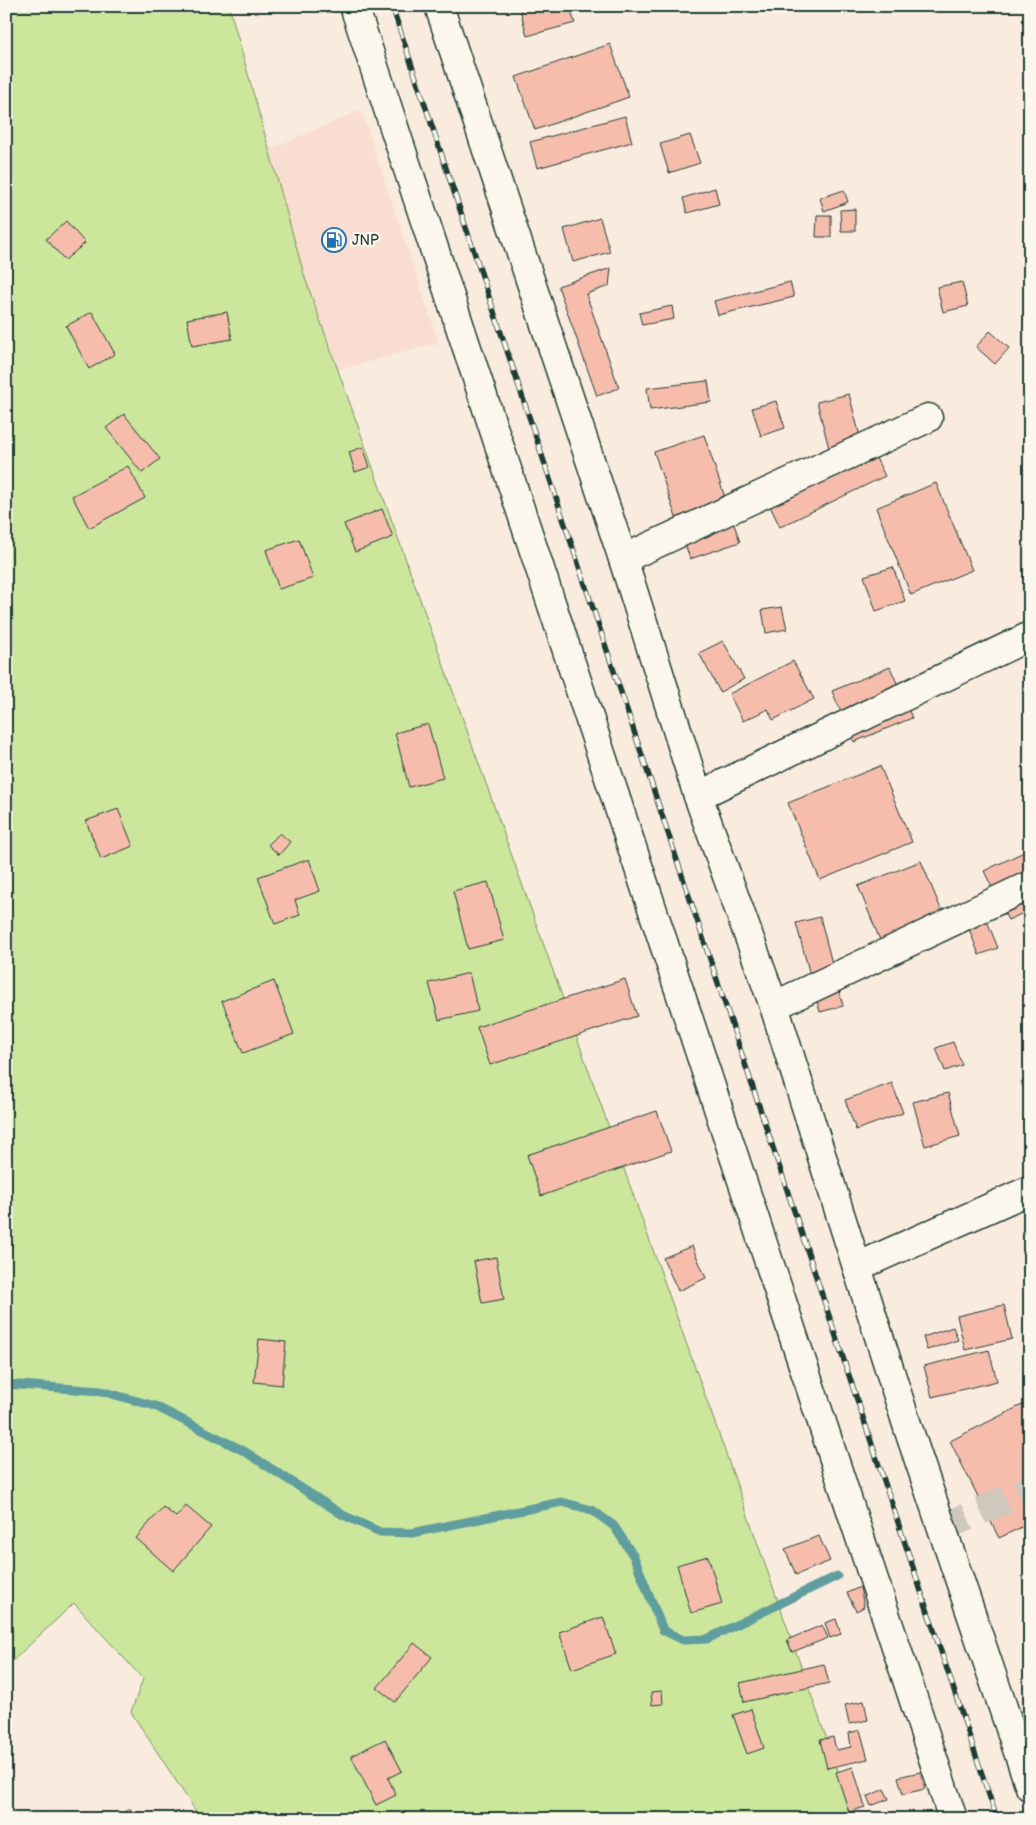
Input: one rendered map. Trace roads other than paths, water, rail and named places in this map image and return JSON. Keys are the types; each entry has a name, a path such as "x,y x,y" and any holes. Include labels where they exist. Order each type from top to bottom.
{"main road":[{"path":"354,6 953,1819"},
{"path":"439,6 623,559 698,796 774,1006 910,1434 1024,1752 1030,1787"},
{"path":"623,559 928,418"},
{"path":"698,796 1030,636"},
{"path":"774,1006 1030,885"},
{"path":"857,1267 1030,1190"}],"waterway":[{"path":"6,1384 101,1391 155,1406 244,1451 343,1515 380,1532 412,1533 562,1502 592,1510 614,1526 634,1557 663,1630 683,1640 707,1639 837,1576"}],"tunnel":[{"path":"942,1528 1030,1489"}],"railway":[{"path":"392,6 997,1819"}],"place":[{"name":"JNP","path":"334,240"}]}
